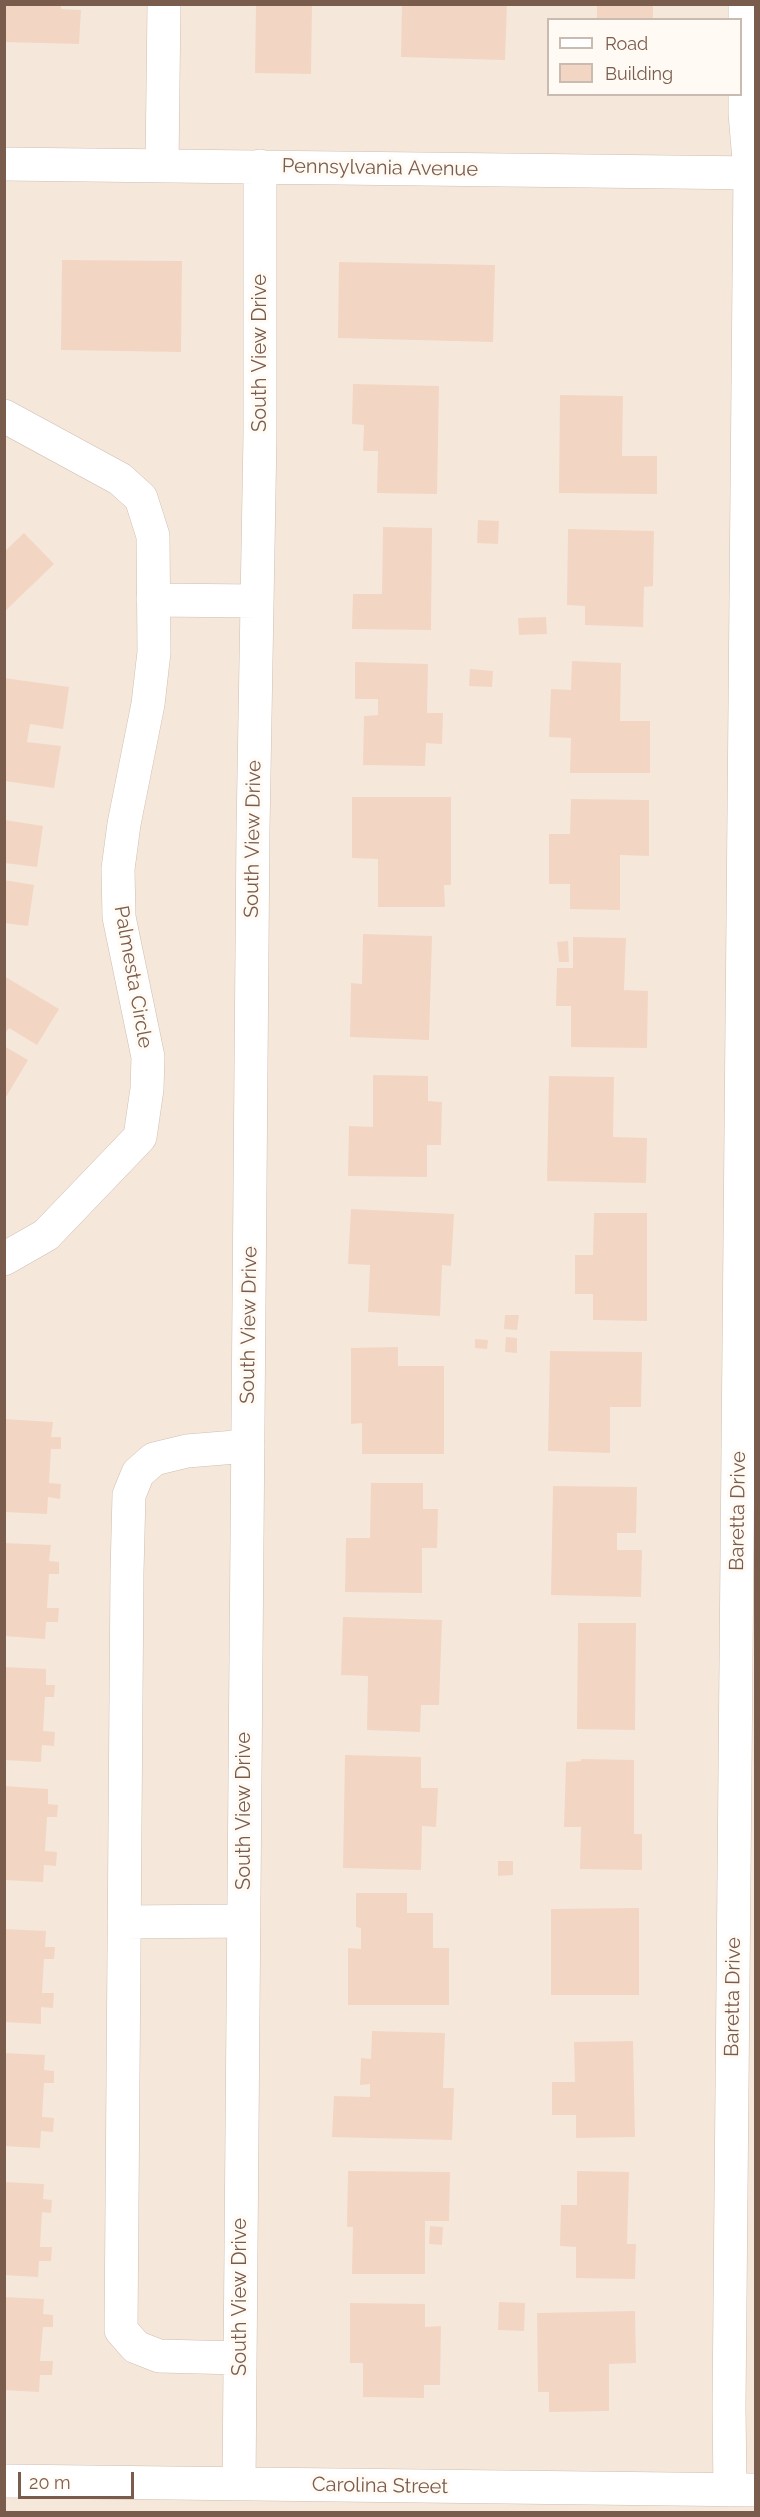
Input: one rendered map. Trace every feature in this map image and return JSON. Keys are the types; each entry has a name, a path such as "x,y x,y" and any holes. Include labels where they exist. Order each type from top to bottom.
{"street":[{"path":"162,166 164,4"},
{"name":"Baretta Drive","path":"743,2490 729,2407 753,172 745,113 745,4"},
{"name":"Pennsylvania Avenue","path":"4,164 753,172"},
{"name":"South View Drive","path":"239,2484 260,166"},
{"name":"Palmesta Circle","path":"4,416 120,479 141,498 153,536 154,652 148,704 124,824 118,869 118,916 148,1058 147,1089 140,1137 46,1235 4,1259"},
{"path":"153,600 257,601"},
{"path":"240,2358 159,2356 136,2347 121,2330 124,1922 129,1495 138,1473 154,1459 187,1451 248,1446"},
{"path":"124,1922 243,1922"},
{"name":"Carolina Street","path":"4,2481 743,2490"}],"shaded area":[{"path":"5,5 755,5 755,2512 5,2512"}],"building":[{"path":"4,4 61,4 61,9 81,10 79,44 4,42"},
{"path":"256,4 312,4 311,74 255,73"},
{"path":"402,4 507,4 505,60 401,57"},
{"path":"597,4 653,4 653,18 597,18"},
{"path":"62,260 182,261 181,352 61,350"},
{"path":"339,262 495,265 493,342 338,338"},
{"path":"353,384 439,386 437,494 377,493 378,451 363,451 364,425 352,424"},
{"path":"560,395 623,396 622,456 657,456 657,494 559,493"},
{"path":"478,520 499,521 498,544 477,543"},
{"path":"383,527 432,528 431,630 352,629 353,594 382,594"},
{"path":"568,529 654,531 653,586 644,587 643,627 585,625 585,606 567,605"},
{"path":"24,533 54,564 4,612 4,552"},
{"path":"546,617 547,634 519,635 518,618"},
{"path":"572,661 621,663 620,721 650,721 650,773 570,773 571,738 549,737 551,689 571,690"},
{"path":"355,662 428,664 427,713 443,713 442,744 426,743 425,766 363,765 364,716 378,715 378,699 355,699"},
{"path":"470,669 493,671 492,687 469,686"},
{"path":"4,678 69,687 63,729 30,724 27,742 61,746 54,788 4,781"},
{"path":"352,797 451,797 451,885 444,885 445,907 378,907 378,859 352,858"},
{"path":"571,799 649,800 649,856 620,855 620,910 570,909 570,884 549,884 549,834 570,834"},
{"path":"5,820 43,826 37,867 5,863"},
{"path":"4,880 34,885 28,926 4,923"},
{"path":"363,934 432,936 429,1040 350,1037 351,983 362,984"},
{"path":"573,937 626,938 624,990 648,991 647,1048 571,1047 571,1006 556,1006 557,968 573,968"},
{"path":"568,941 569,962 559,962 557,942"},
{"path":"4,976 59,1009 37,1045 9,1028 4,1035"},
{"path":"4,1046 28,1060 6,1097 4,1096"},
{"path":"373,1075 428,1076 428,1101 442,1102 441,1145 427,1145 427,1177 348,1176 349,1126 373,1127"},
{"path":"549,1076 614,1077 613,1137 647,1138 646,1183 547,1181"},
{"path":"351,1209 454,1214 451,1266 442,1265 440,1316 368,1312 370,1265 348,1264"},
{"path":"594,1213 647,1213 647,1321 593,1320 593,1294 575,1294 575,1255 593,1255"},
{"path":"505,1315 519,1315 517,1330 504,1329"},
{"path":"506,1337 517,1338 517,1353 505,1352"},
{"path":"475,1339 488,1340 487,1349 475,1348"},
{"path":"398,1347 398,1366 444,1366 444,1454 362,1454 362,1423 351,1424 351,1348"},
{"path":"550,1351 642,1352 641,1407 610,1407 610,1453 548,1451"},
{"path":"4,1419 53,1422 51,1437 61,1437 61,1449 51,1449 49,1483 61,1484 60,1499 48,1497 47,1514 4,1512"},
{"path":"371,1483 423,1483 423,1509 438,1509 437,1548 422,1548 422,1593 345,1592 346,1538 370,1538"},
{"path":"553,1486 637,1487 636,1533 617,1533 617,1550 642,1550 641,1597 551,1595"},
{"path":"4,1543 51,1545 49,1561 59,1562 59,1574 49,1574 47,1608 59,1608 58,1622 46,1622 45,1639 4,1636"},
{"path":"343,1617 442,1620 439,1705 421,1705 420,1732 367,1730 368,1676 341,1675"},
{"path":"578,1623 636,1623 635,1730 577,1729"},
{"path":"4,1667 46,1669 46,1685 55,1685 54,1697 45,1697 43,1731 55,1732 54,1746 42,1745 41,1762 4,1760"},
{"path":"345,1755 421,1757 421,1788 438,1788 436,1827 422,1826 421,1870 343,1868"},
{"path":"581,1759 634,1760 634,1834 642,1834 642,1870 580,1869 581,1827 564,1827 566,1762 581,1761"},
{"path":"4,1786 48,1789 48,1804 58,1805 57,1817 47,1817 45,1851 57,1852 56,1866 44,1865 43,1882 4,1880"},
{"path":"498,1861 513,1861 513,1875 498,1876"},
{"path":"356,1893 407,1893 407,1913 433,1913 433,1948 449,1948 449,2005 348,2005 348,1948 361,1949 361,1928 356,1927"},
{"path":"639,1908 639,1995 551,1995 551,1909"},
{"path":"4,1929 46,1931 45,1947 55,1947 54,1959 44,1959 42,1993 54,1993 53,2008 41,2007 41,2024 4,2022"},
{"path":"372,2031 445,2033 443,2088 454,2088 452,2140 332,2137 334,2096 370,2097 370,2084 360,2085 361,2058 371,2059"},
{"path":"633,2041 635,2137 576,2138 576,2115 552,2115 552,2082 575,2082 574,2042"},
{"path":"4,2053 45,2055 44,2070 54,2071 54,2083 44,2083 42,2117 54,2118 53,2132 41,2131 40,2148 4,2146"},
{"path":"348,2171 450,2172 449,2221 425,2221 425,2274 352,2274 353,2227 347,2227"},
{"path":"577,2171 629,2172 627,2244 636,2244 635,2279 576,2278 576,2247 560,2246 561,2205 577,2205"},
{"path":"4,2182 44,2184 43,2199 52,2200 51,2213 42,2212 40,2247 52,2247 51,2261 39,2261 38,2277 4,2275"},
{"path":"430,2226 443,2227 442,2245 429,2244"},
{"path":"4,2297 44,2299 43,2314 53,2315 53,2327 43,2327 40,2361 53,2361 52,2375 40,2375 39,2392 4,2390"},
{"path":"499,2302 525,2303 524,2331 498,2330"},
{"path":"350,2303 425,2304 425,2327 441,2326 440,2385 424,2385 424,2398 363,2397 363,2363 350,2363"},
{"path":"635,2311 636,2363 609,2364 609,2411 549,2412 549,2392 538,2392 537,2313"}]}
